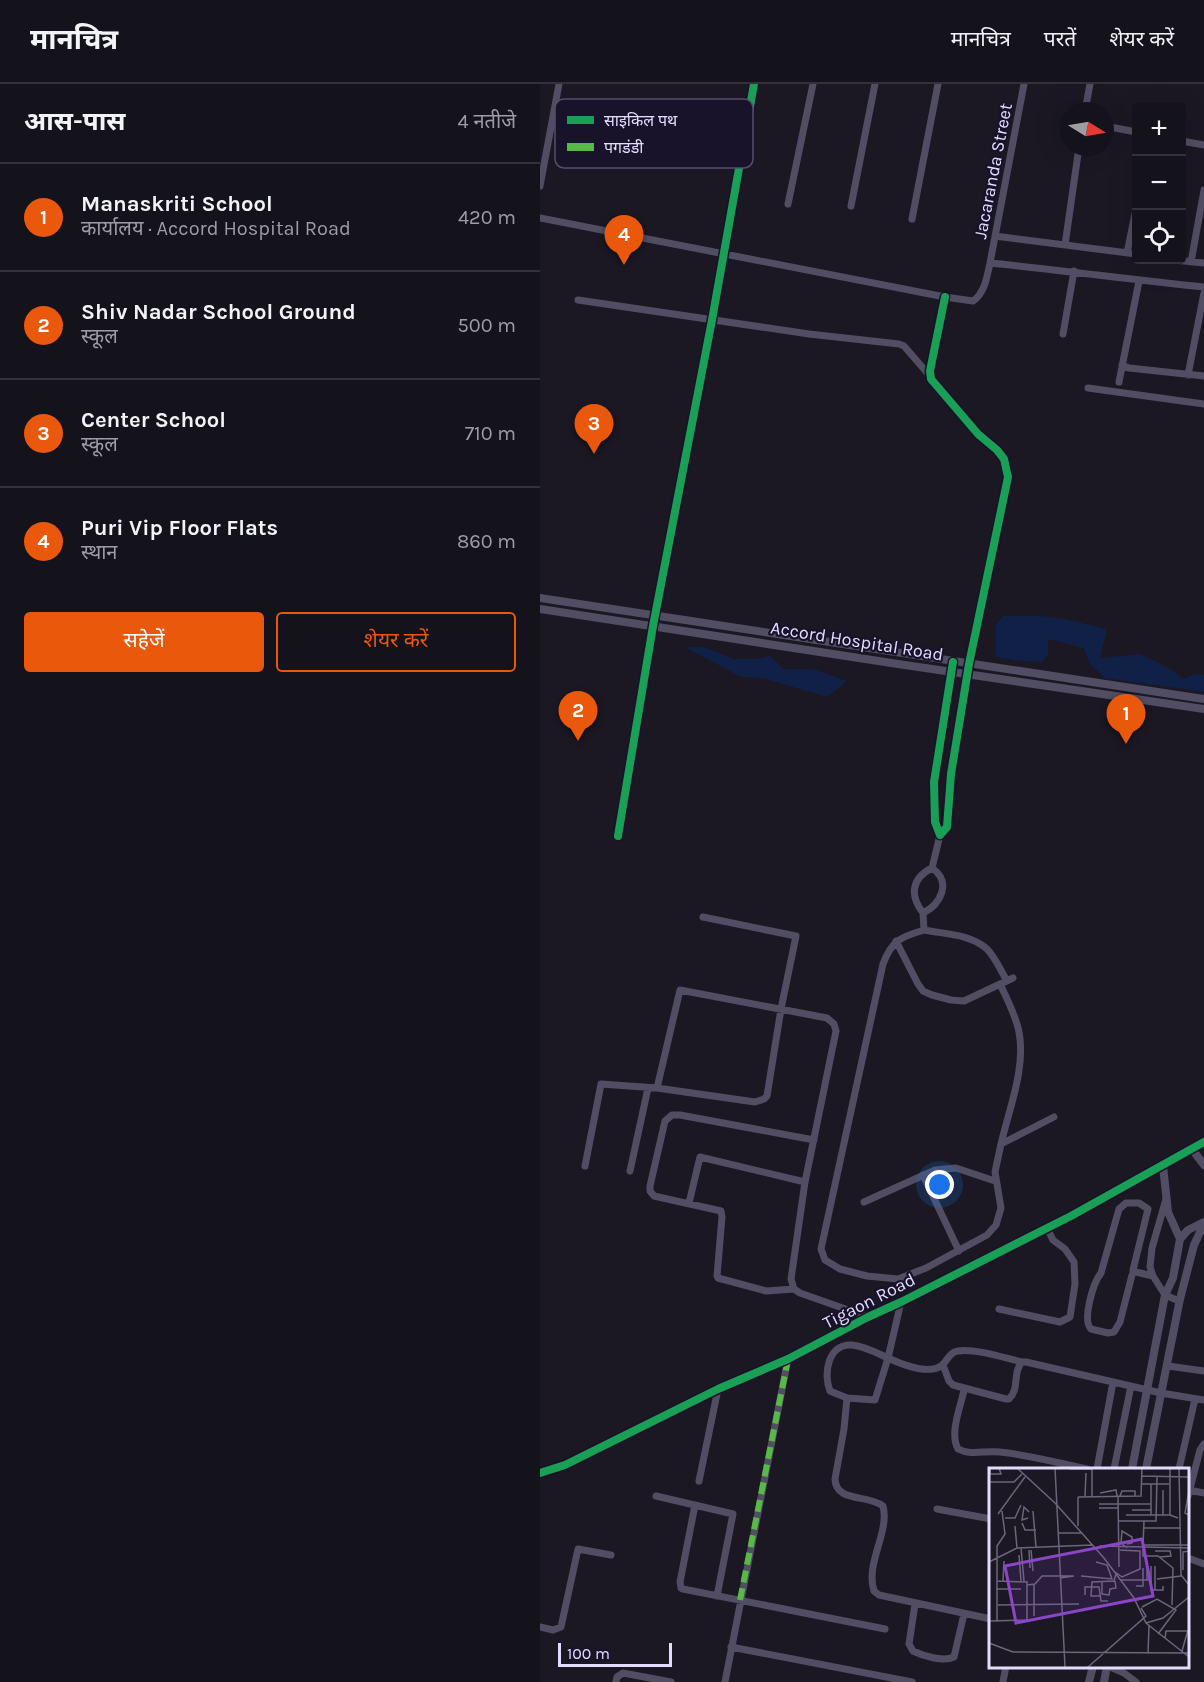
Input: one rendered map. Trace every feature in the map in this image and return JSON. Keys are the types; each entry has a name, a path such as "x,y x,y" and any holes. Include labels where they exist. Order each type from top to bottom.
{"street":[{"path":"556,99 559,84"},
{"path":"751,99 754,84"},
{"path":"788,204 813,84"},
{"path":"851,206 875,84"},
{"path":"912,219 938,84"},
{"name":"Jacaranda Street","path":"945,297 973,301 983,290 1024,84"},
{"path":"1087,102 1090,84"},
{"path":"540,186 555,105"},
{"path":"1114,128 1132,131"},
{"path":"1186,142 1204,145"},
{"path":"1065,244 1078,156"},
{"path":"618,836 653,626 739,168"},
{"path":"1191,262 1204,194"},
{"path":"1127,253 1137,210"},
{"path":"540,218 945,297 930,376"},
{"path":"995,236 1132,254"},
{"path":"1186,261 1204,263"},
{"path":"990,263 1204,287"},
{"path":"1063,334 1074,271"},
{"path":"1119,382 1140,281"},
{"path":"1188,375 1204,293"},
{"path":"578,300 899,344 904,346 978,434 1004,459 1008,477 969,664 951,774 947,827 940,835 932,868 917,880 914,893 916,904 923,913 924,930"},
{"path":"1122,365 1129,368 1204,376"},
{"path":"1088,388 1204,404"},
{"path":"540,598 1204,699"},
{"name":"Accord Hospital Road","path":"540,609 952,673 1204,709"},
{"path":"940,835 934,822 934,782 953,662"},
{"path":"923,913 934,907 942,892 942,880 939,873 932,868"},
{"path":"585,1166 601,1084 657,1088 755,1102 767,1096 796,936 703,917"},
{"path":"924,930 956,935 978,942 988,950 1007,981 1019,1030 1020,1049 1018,1069 995,1165 995,1181 1001,1208 996,1225 987,1235 926,1268 898,1279 867,1276 830,1265 822,1254 883,964 888,950 896,941 924,930"},
{"path":"896,941 918,984 927,993 964,1001 1007,981"},
{"path":"657,1088 680,990 827,1018 834,1023 836,1031 805,1182 791,1279 794,1289"},
{"path":"630,1171 648,1088"},
{"path":"813,1140 680,1115 667,1118 664,1121 650,1191 654,1196 719,1210 722,1213 718,1278 766,1291 794,1289 868,1317"},
{"path":"1001,1144 1054,1117"},
{"name":"Tigaon Road","path":"540,1473 565,1465 718,1389 788,1359 1047,1228 1204,1142"},
{"path":"1192,1149 1204,1166"},
{"path":"689,1203 700,1157 805,1182"},
{"path":"1163,1166 1168,1212 1180,1239"},
{"path":"864,1202 936,1170 956,1168 995,1181"},
{"path":"923,1175 959,1251"},
{"path":"1166,1199 1150,1258 1153,1276 1165,1296 1179,1301"},
{"path":"1126,1203 1139,1203 1148,1209 1134,1272 1117,1328 1112,1333 1091,1329 1086,1321 1095,1281 1101,1273 1119,1209 1126,1203"},
{"path":"1132,1468 1165,1296 1173,1278 1180,1239 1188,1230 1204,1223"},
{"path":"1146,1468 1179,1301 1194,1245 1204,1223"},
{"path":"999,1309 1060,1322 1070,1317 1075,1284 1074,1262 1065,1249 1053,1240 1047,1228"},
{"path":"1134,1272 1153,1276"},
{"path":"901,1302 888,1358 875,1400 847,1398 830,1391 827,1384 828,1363 831,1355 840,1348 854,1345 888,1358 901,1364 931,1370 943,1365 952,1353 958,1351 987,1354 1161,1393 1204,1400"},
{"path":"725,1682 788,1359"},
{"path":"943,1365 949,1381 964,1389 1009,1399 1014,1394 1016,1373 1022,1362"},
{"path":"1168,1366 1204,1371"},
{"path":"1097,1468 1113,1382"},
{"path":"1114,1468 1131,1386"},
{"path":"699,1480 718,1389"},
{"path":"964,1389 955,1430 955,1444 958,1449 968,1452 991,1451 1011,1454 1082,1468"},
{"path":"847,1398 835,1487 844,1495 866,1499 883,1506 884,1518 873,1566 874,1591 879,1595 915,1604 989,1619"},
{"path":"1179,1468 1195,1398"},
{"path":"1189,1489 1200,1450 1204,1444"},
{"path":"656,1496 733,1514 717,1596"},
{"path":"695,1505 680,1585 683,1590 885,1629"},
{"path":"937,1509 989,1519"},
{"path":"540,1627 553,1630 561,1627 578,1549 611,1555"},
{"path":"1189,1558 1204,1564"},
{"path":"915,1604 909,1644 913,1651 919,1654 946,1659 954,1657 964,1614"},
{"path":"731,1647 912,1682"},
{"path":"1003,1682 1005,1667"},
{"path":"1089,1682 1092,1667"},
{"path":"1104,1682 1108,1667"},
{"path":"1112,1667 1136,1682"},
{"path":"616,1682 617,1677 623,1673 671,1682"}],"water":[{"path":"1003,616 1060,618 1107,629 1100,658 1140,654 1169,668 1183,679 1194,674 1204,675 1204,692 1105,678 1090,664 1084,648 1048,639 1048,655 1042,662 996,657 996,625"},
{"path":"685,647 704,647 734,659 758,659 770,656 784,669 813,669 847,681 827,697 766,679 739,676"}],"marked path":[{"path":"740,1600 788,1359"}],"cycle path":[{"path":"751,99 754,84"},
{"path":"618,836 653,626 739,168"},
{"path":"945,297 930,371 931,379 978,434 997,450 1004,459 1008,477 969,664 951,774 947,827 940,835 935,822 934,782 953,662"},
{"path":"540,1473 565,1465 718,1389 788,1359 1071,1216 1204,1142"}],"place":[{"name":"Puri Vip Floor Flats","path":"624,265"},
{"name":"Center School","path":"594,454"},
{"name":"Shiv Nadar School Ground","path":"578,741"},
{"name":"Manaskriti School","path":"1126,744"}]}
